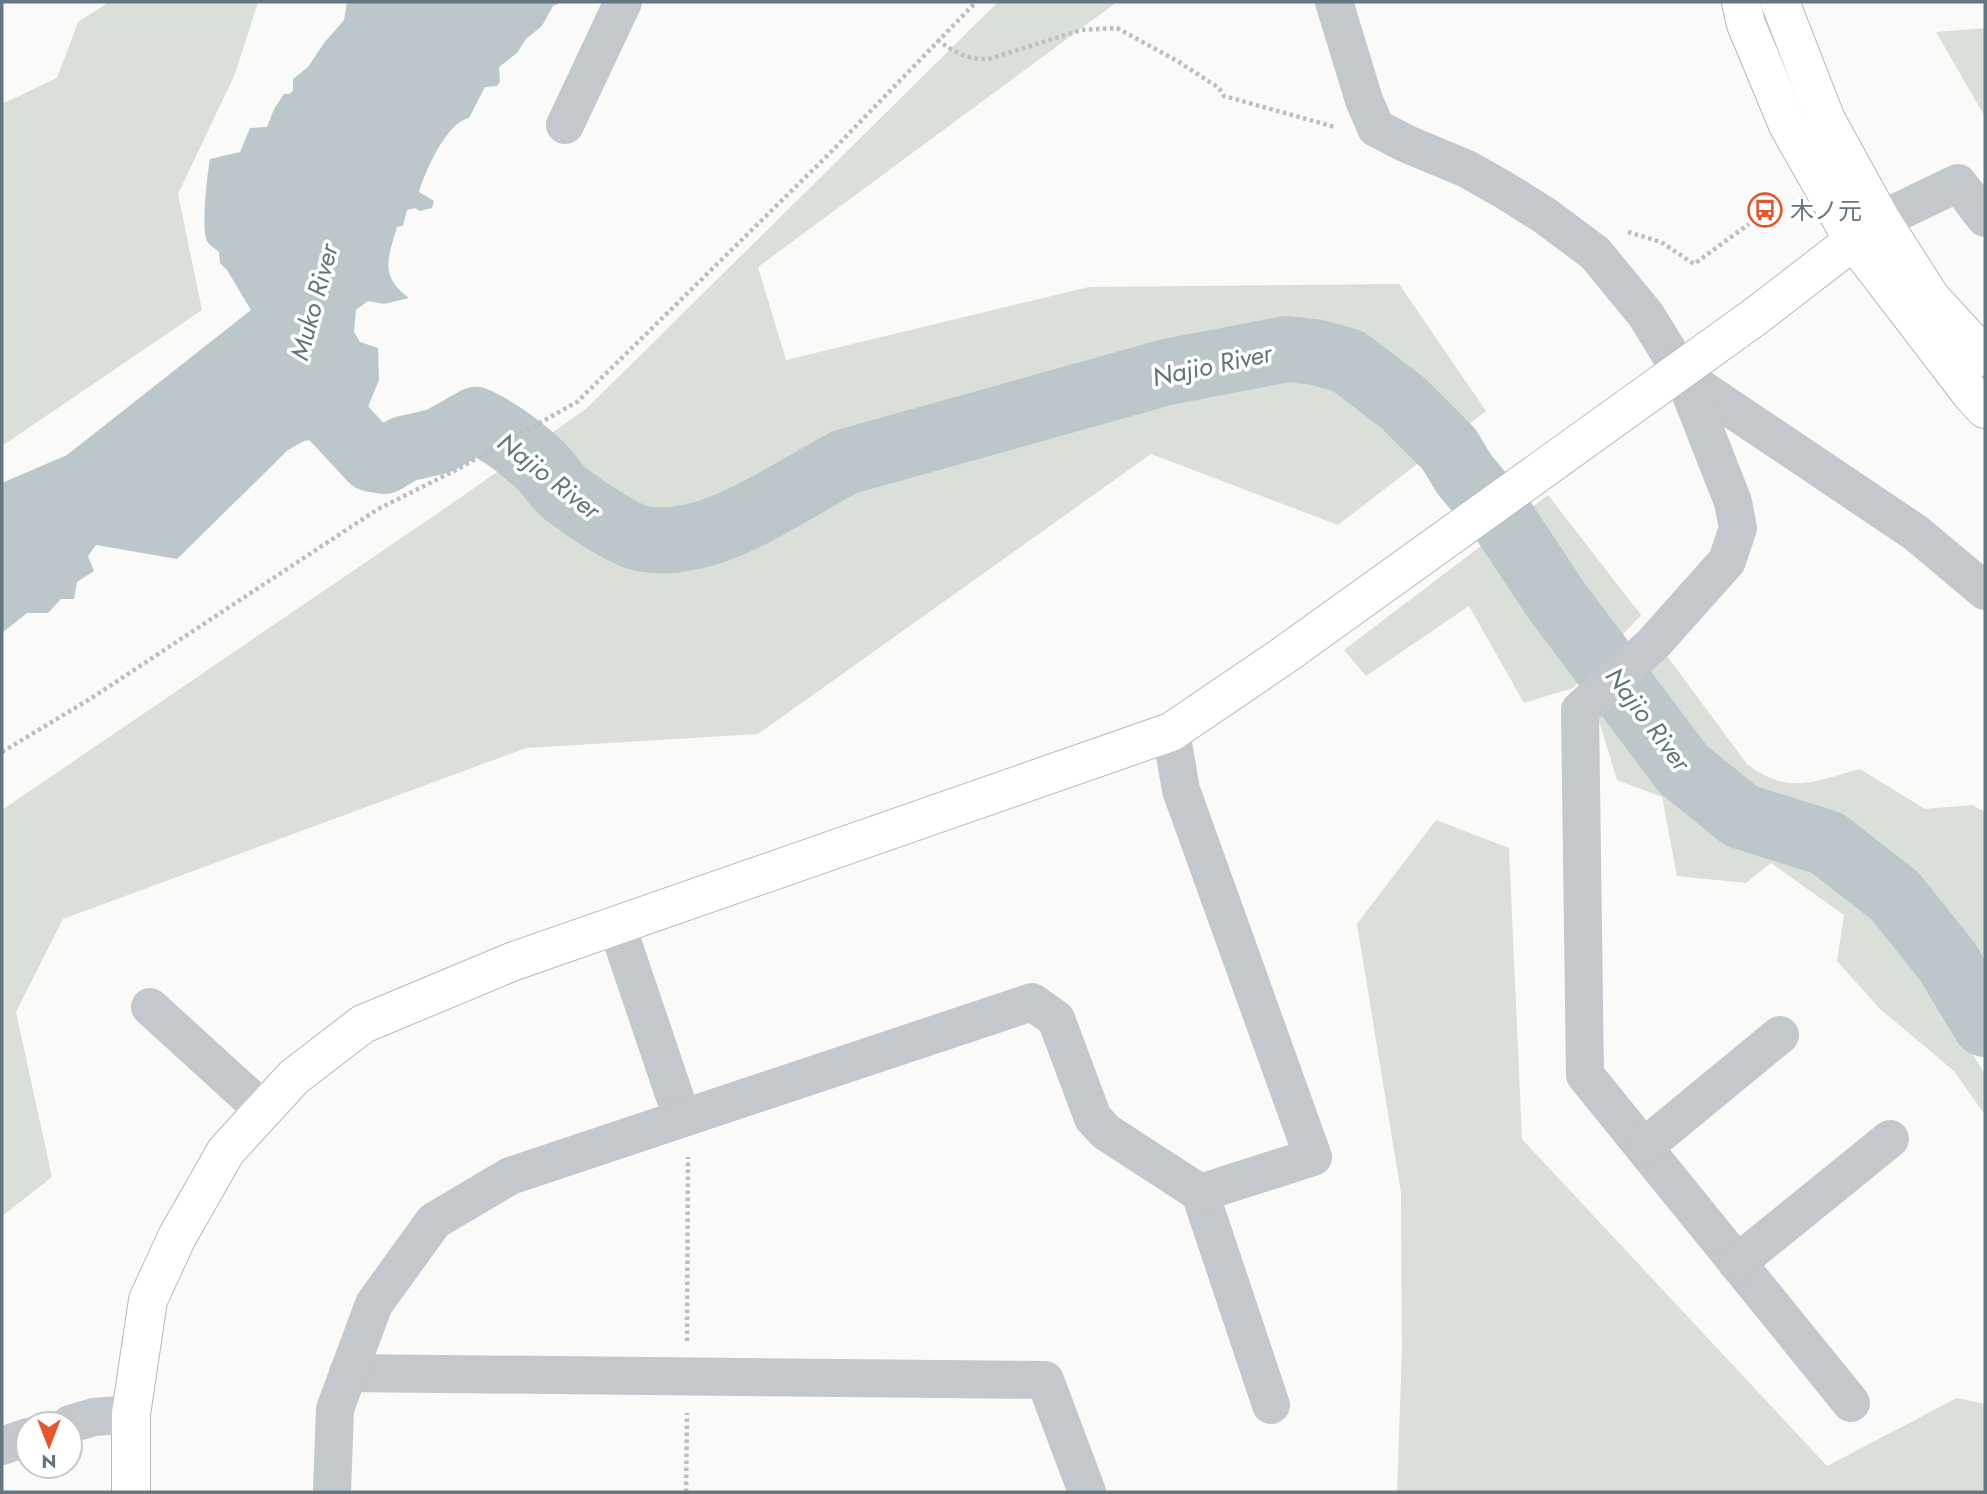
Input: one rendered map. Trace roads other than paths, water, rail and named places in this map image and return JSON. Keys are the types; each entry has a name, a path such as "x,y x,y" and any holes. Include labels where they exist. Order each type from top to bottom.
{"main road":[{"path":"1741,2 1746,24 1788,125 1867,230 1972,395 1985,410"},
{"path":"1780,2 1867,230 1985,357"},
{"path":"131,1492 131,1414 148,1300 177,1237 226,1151 294,1076 363,1024 514,961 1171,733 1283,656 1756,316 1867,230"}],"street":[{"path":"565,125 623,2"},
{"path":"1334,2 1364,100 1376,128 1467,169 1544,215 1595,253 1646,315 1684,377 1733,502 1738,528 1727,561 1653,644 1580,710 1585,1075 1851,1403"},
{"path":"1867,230 1958,183 1985,218"},
{"path":"1684,377 1916,533 1985,591"},
{"path":"1171,733 1181,790 1313,1157 1200,1193"},
{"path":"617,926 685,1131"},
{"path":"332,1492 335,1409 348,1373 374,1304 434,1221 510,1176 685,1131 1032,1002 1056,1018 1093,1118 1106,1132 1200,1193 1272,1405"},
{"path":"150,1007 263,1110"},
{"path":"1644,1147 1780,1035"},
{"path":"1737,1263 1890,1139"},
{"path":"348,1373 1045,1380 1087,1492"},
{"path":"84,1420 131,1414"}],"water":[{"name":"Muko River","path":"347,2 562,2 553,6 542,26 526,39 517,53 499,67 500,82 497,86 485,87 469,118 453,128 438,149 419,192 434,201 432,208 407,210 403,226 397,227 388,266 393,282 409,298 384,304 368,301 356,310 354,332 360,342 378,348 379,380 361,424 361,435 348,446 336,448 316,439 304,441 288,450 177,559 96,545 88,556 94,571 77,582 74,599 61,599 48,613 27,613 2,633 2,483 67,455 251,310 220,263 219,252 208,242 205,235 205,202 210,159 240,152 250,128 267,127 284,94 293,91 293,79 308,67 344,20"}],"waterway":[{"name":"Najio River","path":"294,375 372,459 384,461 404,449 439,441 476,420 519,447 541,466 562,491 604,520 644,539 670,540 696,536 748,516 845,462 1167,372 1287,349 1315,352 1348,361 1403,403 1449,449 1464,474 1505,523 1556,600 1683,769 1741,816 1827,843 1895,896 1947,961 1985,1024"}],"place":[{"name":"木ノ元","path":"1765,210"}]}
